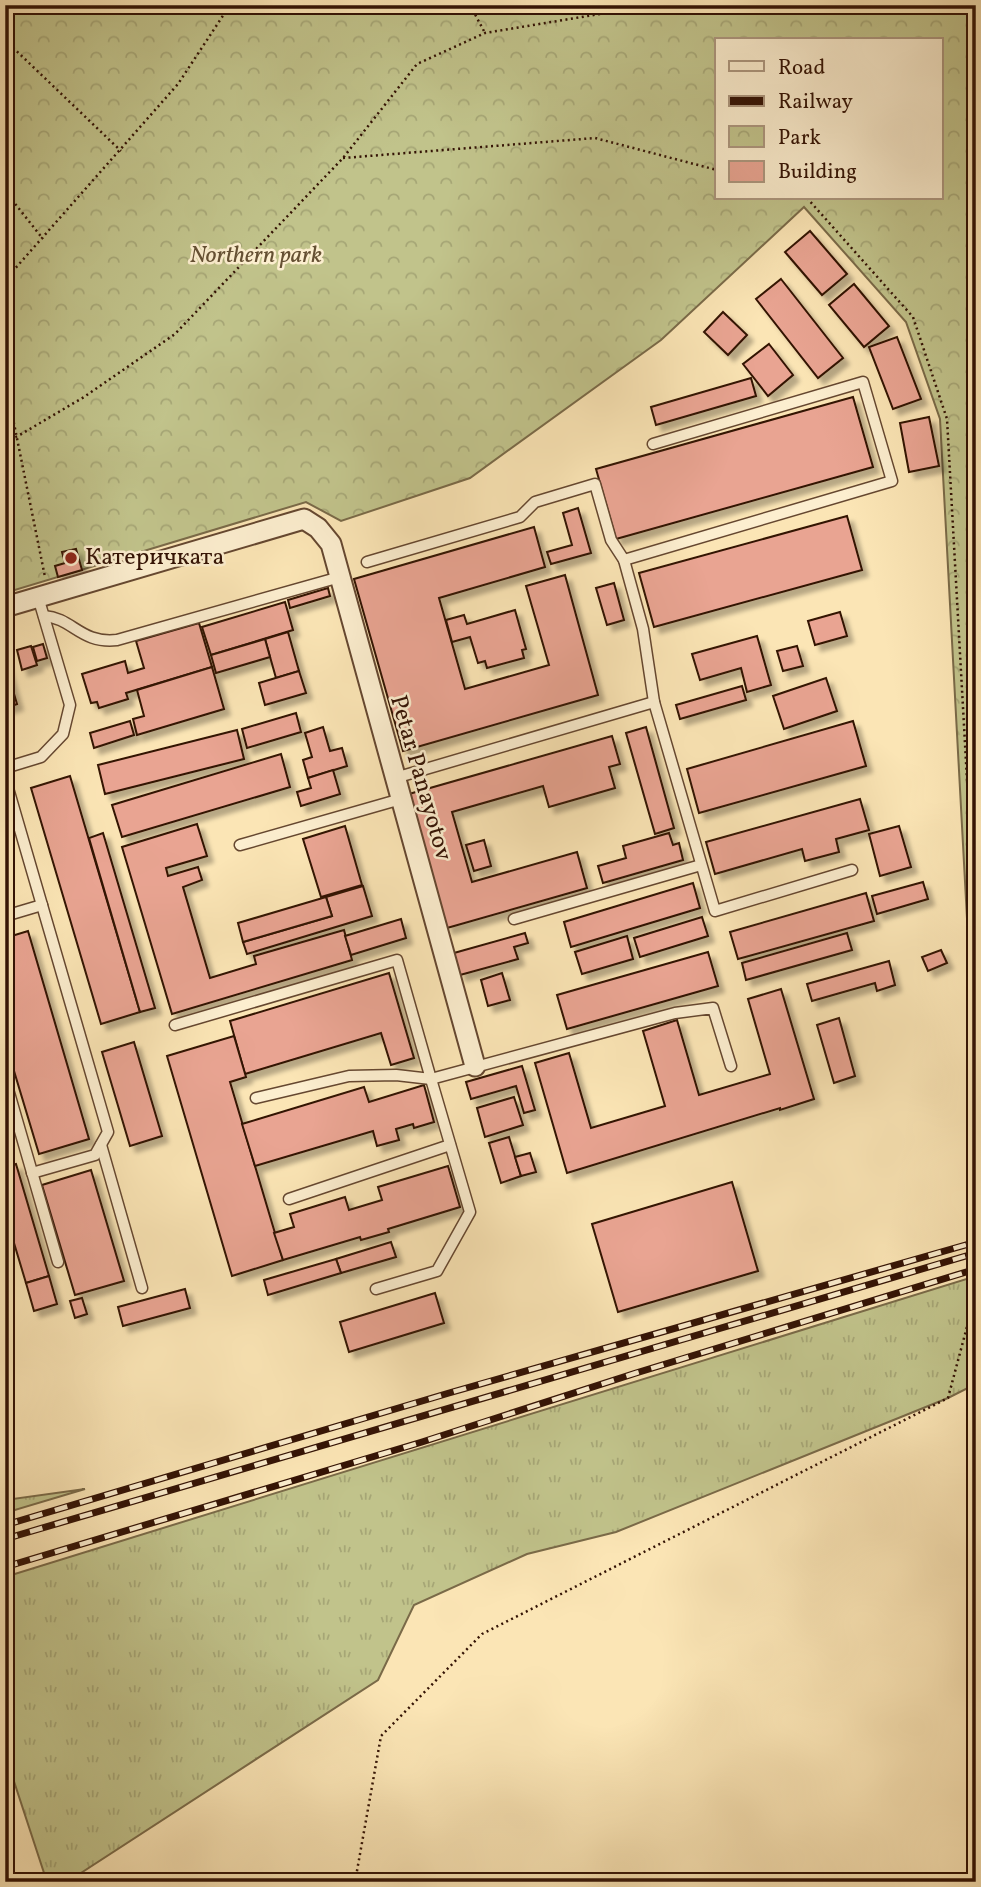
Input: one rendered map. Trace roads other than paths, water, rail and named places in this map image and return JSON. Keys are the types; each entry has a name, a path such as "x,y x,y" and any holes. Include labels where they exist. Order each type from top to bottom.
{"street":[{"name":"Petar Panayotov","path":"5,607 44,602 304,519 326,535 340,577 475,1066"}],"lane":[{"path":"624,560 892,481 863,382 653,444"},
{"path":"367,562 520,517 535,502 595,484 611,540 624,560 643,629 654,702 715,911 852,870"},
{"path":"44,602 62,620 83,635 106,641 340,577"},
{"path":"5,768 41,757 63,734 70,705 44,602"},
{"path":"394,778 654,702"},
{"path":"5,778 108,1132 95,1155 33,1173"},
{"path":"240,845 401,799"},
{"path":"514,919 701,865"},
{"path":"5,916 42,905"},
{"path":"176,1025 397,960 470,1212 437,1271 376,1289"},
{"path":"256,1098 349,1076 396,1075 431,1079 675,1013 713,1008 731,1066"},
{"path":"5,1079 58,1262"},
{"path":"101,1145 142,1288"},
{"path":"289,1199 450,1145"}],"railway":[{"path":"5,1525 449,1393 976,1242"},
{"path":"5,1539 976,1253"},
{"path":"5,1567 422,1442 976,1269"}],"place":[{"name":"Катеричката","path":"71,558"}],"park label":[{"name":"Northern park","path":"256,256"}]}
